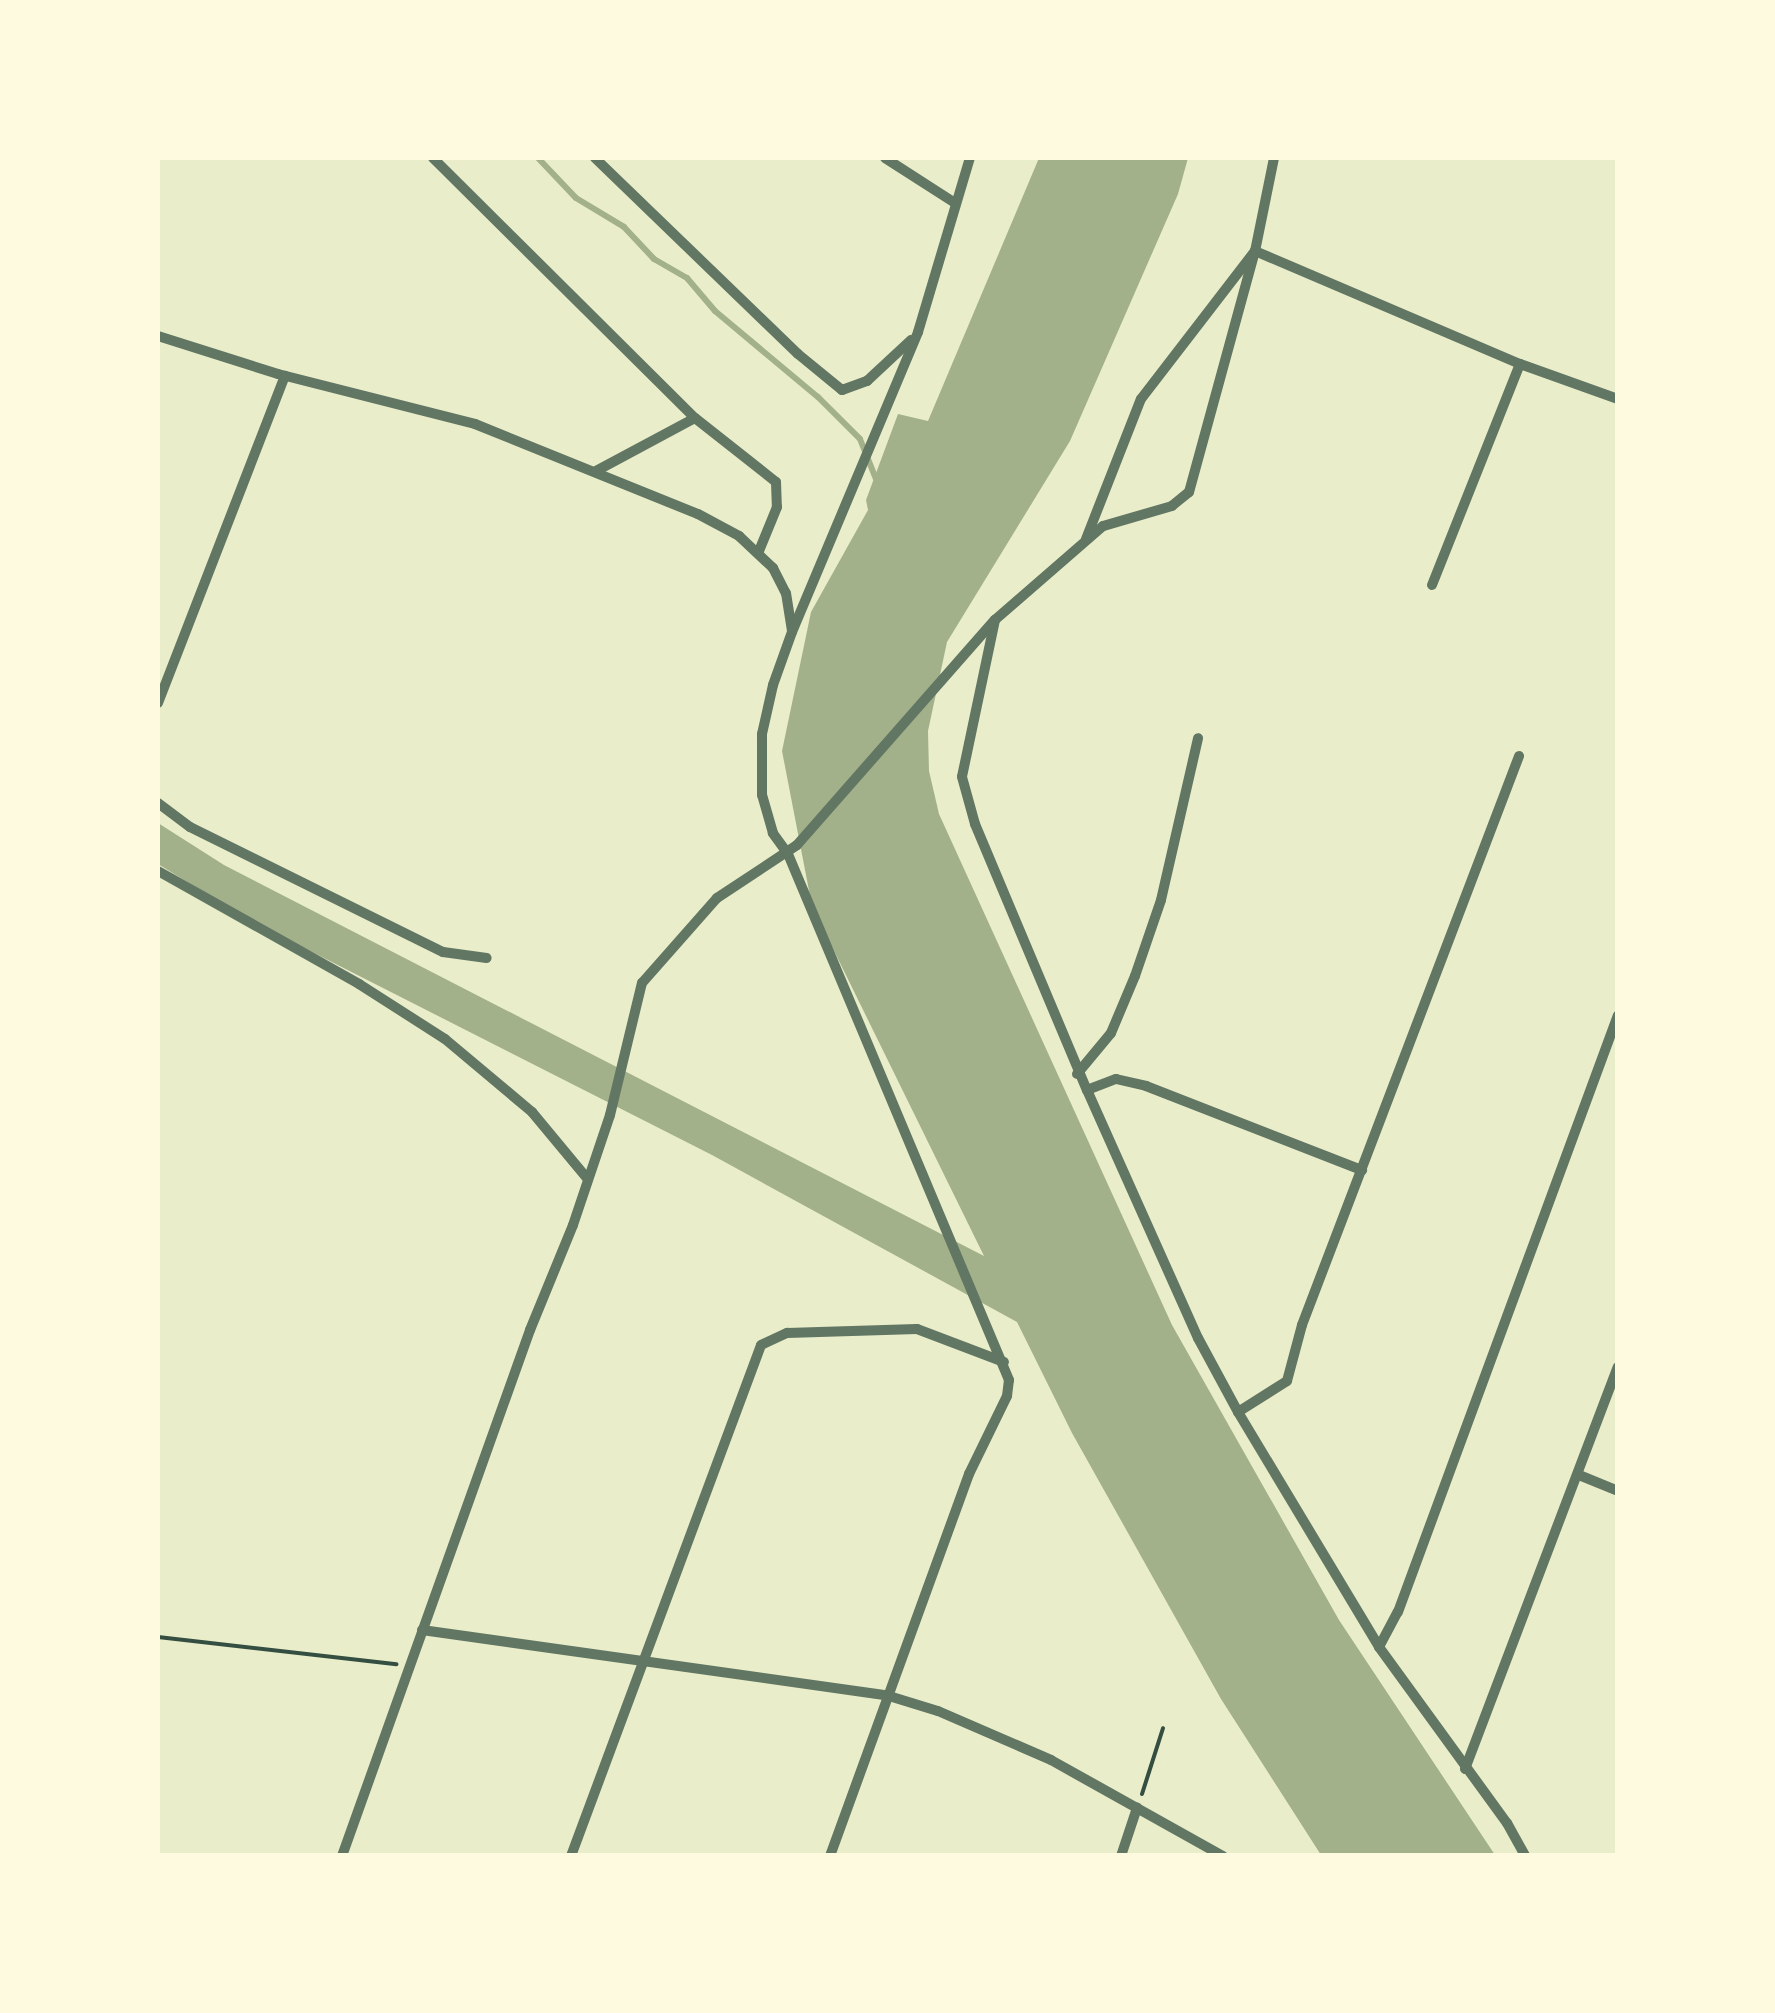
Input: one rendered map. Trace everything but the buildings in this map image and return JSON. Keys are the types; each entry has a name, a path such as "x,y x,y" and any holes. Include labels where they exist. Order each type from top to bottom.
{"street":[{"path":"432,158 696,418 778,486 777,507 759,551"},
{"path":"596,158 798,354 842,390 867,381 918,332"},
{"path":"885,158 955,204"},
{"path":"830,1856 969,1474 1007,1396 1005,1363 788,854 776,840 765,810 761,768 772,685 918,332 970,158"},
{"path":"342,1856 573,1226 586,1177 610,1115 642,983 717,898 797,845 954,662 1086,538 1109,522 1180,503 1189,492 1255,251 1274,158"},
{"path":"1255,251 1520,364 1618,399"},
{"path":"1086,538 1141,399 1255,251"},
{"path":"158,336 285,376 475,424 720,525 759,551 780,579 792,632"},
{"path":"1432,585 1520,364"},
{"path":"158,703 285,376"},
{"path":"596,471 696,418"},
{"path":"995,620 967,748 965,798 1078,1074 1175,1289 1238,1412 1379,1647 1507,1823 1524,1856"},
{"path":"1078,1074 1111,1034 1135,976 1161,900 1198,738"},
{"path":"1238,1412 1287,1381 1302,1325 1520,756"},
{"path":"158,803 190,827 443,952 487,958"},
{"path":"158,871 358,984 444,1039 532,1112 586,1177"},
{"path":"1379,1647 1398,1612 1618,1015"},
{"path":"1087,1090 1116,1079 1146,1086 1362,1170"},
{"path":"570,1856 761,1344 787,1333 917,1329 1005,1363"},
{"path":"1465,1769 1618,1367"},
{"path":"1579,1475 1618,1491"},
{"path":"422,1630 889,1696 1008,1739 1223,1856"},
{"path":"1121,1856 1138,1808"}],"path":[{"path":"158,1637 409,1665"},
{"path":"1138,1808 1163,1728"}],"shaded area":[{"path":"1039,158 1188,158 1178,194 1070,441 947,642 928,731 929,771 939,814 1172,1325 1339,1620 1495,1855 1321,1855 1221,1699 1072,1433 1017,1322 712,1155 249,920 158,864 158,823 224,865 984,1256 812,906 782,751 811,612 868,510 866,500 898,414 928,421"}],"waterway":[{"path":"538,158 576,198 624,227 654,259 687,278 715,311 818,397 860,439 878,484"}]}
